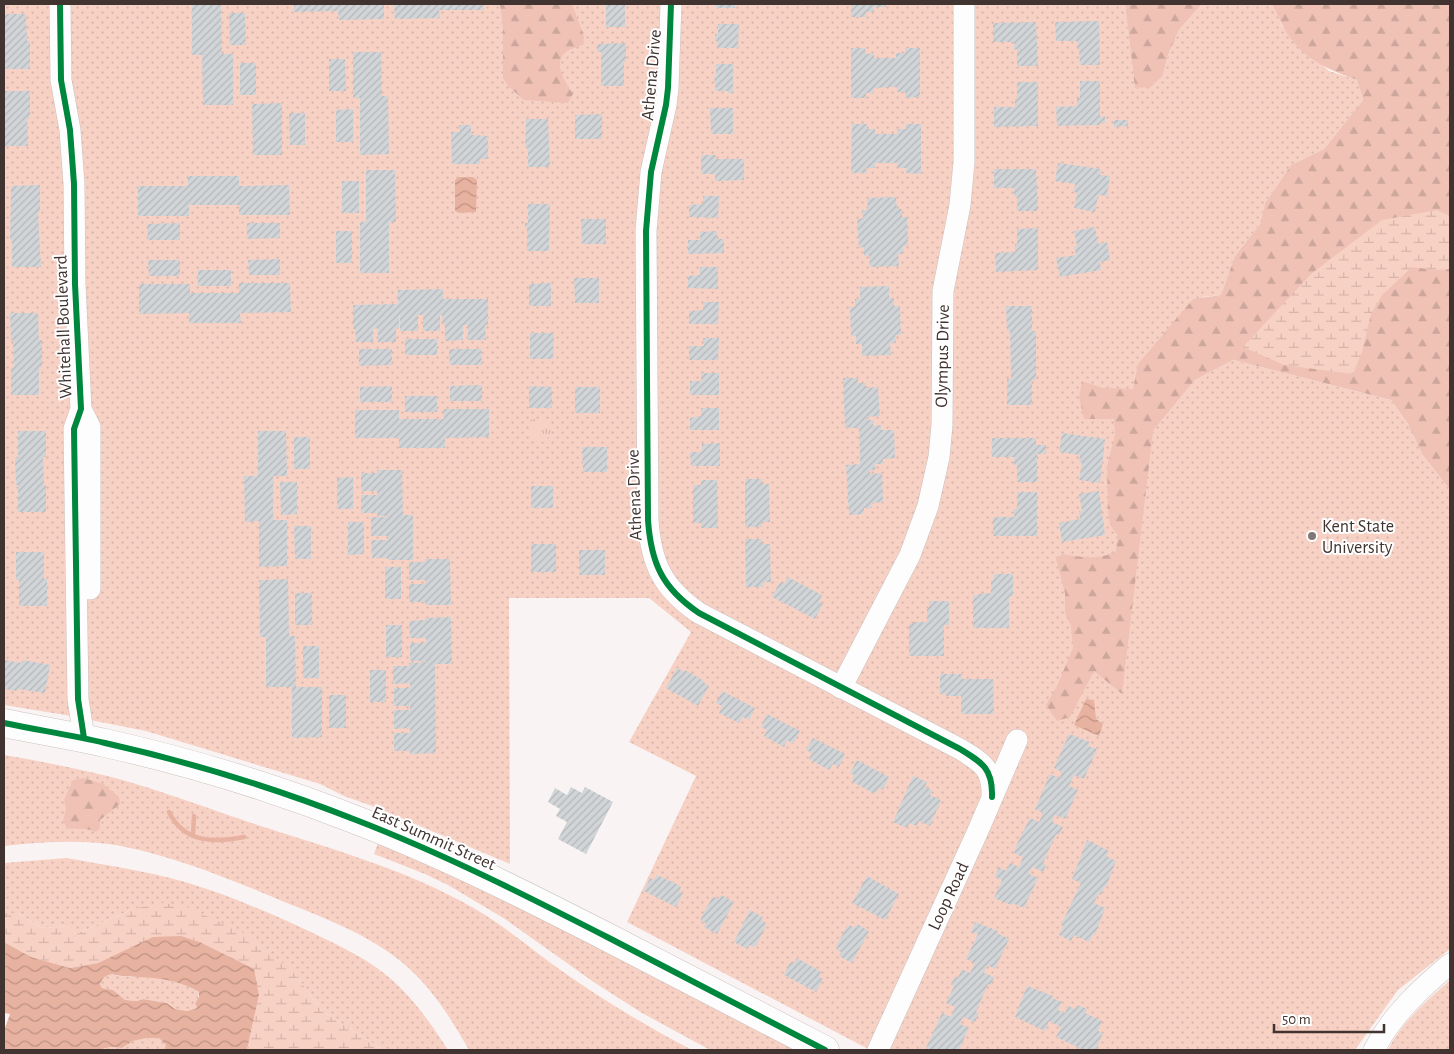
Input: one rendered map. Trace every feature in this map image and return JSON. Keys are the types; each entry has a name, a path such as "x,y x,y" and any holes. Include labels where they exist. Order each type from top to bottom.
{"main road":[{"name":"East Summit Street","path":"4,723 84,738 152,755 220,774 362,822 469,868 542,903 825,1050"}],"street":[{"name":"Whitehall Boulevard","path":"60,4 61,80 70,130 74,184 75,284 80,409 74,429 78,699 84,738"},
{"name":"Athena Drive","path":"670,4 670,66 667,97 651,172 646,231 648,520 653,558 664,580 678,598 688,606 974,758 984,766 990,775 992,797"},
{"name":"Olympus Drive","path":"841,688 920,533 934,481 942,426 943,291 960,204 964,162 964,4"},
{"name":"Loop Road","path":"878,1050 1017,740"},
{"path":"1374,1050 1395,1016 1421,989 1450,964"}],"green space":[{"path":"4,4 1125,4 1135,87 1163,75 1168,55 1179,30 1202,4 1274,5 1282,26 1329,71 1357,80 1363,100 1324,149 1291,165 1265,203 1260,224 1235,256 1221,295 1203,297 1153,431 1195,380 1233,360 1391,400 1408,424 1422,454 1450,490 1450,949 1398,990 1355,1050 870,1050 627,922 696,776 629,742 691,632 649,598 509,598 510,864 375,807 344,796 320,784 146,731 4,705"},
{"path":"500,4 572,4 584,36 583,45 571,49 561,58 560,68 564,80 573,94 568,103 524,100 508,86 503,78 503,28"},
{"path":"1125,4 1202,4 1179,30 1168,55 1163,75 1151,87 1135,88"},
{"path":"1272,4 1450,4 1450,490 1422,454 1408,424 1391,400 1233,360 1195,380 1153,431 1122,694 1094,671 1070,717 1057,721 1046,705 1057,686 1073,648 1071,626 1065,612 1065,593 1056,559 1062,554 1096,557 1109,554 1116,551 1118,536 1110,525 1108,510 1107,467 1115,434 1114,419 1084,419 1079,397 1082,381 1103,388 1133,389 1138,364 1193,299 1221,295 1235,256 1260,224 1265,203 1291,165 1324,149 1363,100 1357,80 1316,62 1296,45 1280,21"},
{"path":"1437,210 1450,216 1450,269 1436,270 1412,267 1382,295 1371,314 1362,352 1353,374 1284,365 1243,347 1311,274 1382,220"},
{"path":"547,419 550,423 551,434 543,442 538,442 530,434 530,420"},
{"path":"4,755 65,766 126,781 413,878 485,915 591,991 641,1022 692,1050 469,1050 440,1004 414,973 375,943 330,920 182,862 121,846 77,842 48,842 4,846"},
{"path":"84,778 103,784 119,797 120,804 100,820 100,828 96,832 67,828 63,821 66,809 64,800 73,780"},
{"path":"378,843 474,883 796,1050 710,1050 642,1013 595,983 505,919 448,885 374,854"},
{"path":"66,858 126,868 201,887 266,912 354,953 391,979 407,995 436,1031 448,1050 382,1050 322,1011 292,970 133,909 76,934 68,926 42,928 18,913 4,913 4,863"},
{"path":"163,903 184,906 242,932 292,970 322,1011 382,1050 247,1050 259,995 253,969 202,943 126,951 98,963 70,968 31,957 4,942 4,913 18,913 42,928 68,926 76,934 133,909"},
{"path":"112,974 157,978 186,986 199,992 197,1008 187,1011 175,1009 167,1003 143,999 137,1001 124,1000 113,990 102,988 100,985 104,978"},
{"path":"1450,980 1450,1050 1388,1050 1407,1021"},
{"path":"159,1038 166,1045 164,1050 98,1050 110,1047 122,1048 133,1041"}],"water":[{"path":"458,177 473,177 477,180 476,212 459,213 455,211 455,180"},
{"path":"1086,699 1094,700 1096,719 1103,724 1099,736 1074,725"},
{"path":"181,936 202,943 254,969 259,995 247,1050 164,1050 166,1045 159,1038 147,1038 133,1041 122,1048 110,1047 98,1050 4,1050 4,1031 10,1014 4,1013 4,942 31,957 70,968 98,963 153,937","holes":["112,974 162,979 185,985 199,992 199,997 195,1004 197,1008 187,1011 175,1009 167,1003 143,999 137,1001 125,1000 113,990 102,988 100,985 106,977"]}],"building":[{"path":"192,4 221,4 222,54 233,54 233,105 203,105 202,55 192,55"},
{"path":"294,4 384,4 384,19 339,20 338,11 294,12"},
{"path":"394,4 484,4 484,10 439,10 440,18 395,19"},
{"path":"606,4 625,4 625,27 606,27"},
{"path":"716,4 735,4 735,8 716,8"},
{"path":"851,4 886,4 886,7 874,7 874,12 866,12 866,17 851,17"},
{"path":"229,13 245,13 246,45 230,45"},
{"path":"4,14 26,14 27,41 30,41 30,69 4,69"},
{"path":"1099,21 1100,65 1080,65 1077,41 1056,41 1055,22"},
{"path":"1036,22 1038,66 1017,66 1017,49 1014,50 1014,42 993,42 993,23"},
{"path":"718,24 739,24 738,48 718,48 715,34 718,34"},
{"path":"626,43 624,86 601,86 601,52 597,52 597,44"},
{"path":"851,48 865,48 866,54 874,53 874,58 896,58 896,53 905,53 905,48 920,48 920,97 905,98 905,92 897,92 897,87 874,88 874,93 866,93 866,98 851,98"},
{"path":"353,52 381,52 382,96 388,96 389,154 360,155 360,98 353,98"},
{"path":"329,59 345,59 346,91 329,91"},
{"path":"240,63 256,63 256,95 240,95"},
{"path":"716,64 733,64 733,93 716,91 714,77 716,77"},
{"path":"1080,81 1100,81 1100,117 1105,116 1105,123 1100,123 1100,125 1057,126 1056,107 1077,106 1077,98 1080,98"},
{"path":"1017,82 1038,82 1038,126 994,127 994,107 1015,107"},
{"path":"4,91 30,91 30,118 27,118 28,146 4,146"},
{"path":"282,103 282,155 253,155 252,104"},
{"path":"710,108 733,108 733,134 711,134"},
{"path":"353,109 353,142 336,142 336,110"},
{"path":"289,113 305,113 305,145 290,145"},
{"path":"602,114 602,139 575,139 575,115"},
{"path":"526,119 548,119 550,167 528,167 528,148 525,148"},
{"path":"1114,120 1128,120 1128,126 1114,127"},
{"path":"852,124 867,124 867,129 875,129 875,134 897,134 898,129 906,129 906,124 921,124 921,174 906,173 906,168 897,168 897,163 875,163 875,168 866,168 867,173 851,173"},
{"path":"459,125 471,125 471,135 488,136 488,159 480,159 480,164 452,164 451,132 460,132"},
{"path":"701,155 716,155 716,159 744,159 744,180 715,181 715,174 701,174"},
{"path":"1058,163 1101,169 1100,175 1110,176 1107,196 1098,195 1095,212 1074,208 1077,193 1074,192 1075,184 1055,181"},
{"path":"994,169 1036,169 1038,211 1017,211 1017,196 1014,196 1014,188 994,188"},
{"path":"366,170 395,170 396,222 389,222 389,273 360,273 360,222 366,222"},
{"path":"188,176 239,176 239,186 289,185 290,215 239,215 239,205 189,205 189,216 138,216 138,186 188,186"},
{"path":"342,181 359,181 359,213 342,213"},
{"path":"40,185 40,212 38,213 41,267 12,267 12,240 10,240 11,186"},
{"path":"703,196 719,196 718,218 689,217 689,205 703,204"},
{"path":"896,197 897,209 902,209 902,217 907,217 908,246 903,246 903,254 898,254 899,266 870,267 869,255 864,256 864,247 859,248 857,219 863,218 862,210 868,210 867,198"},
{"path":"528,204 550,204 549,251 527,251 527,228 525,228 525,223 528,223"},
{"path":"581,219 606,219 606,244 582,244"},
{"path":"180,223 180,240 148,240 147,224"},
{"path":"247,223 280,223 280,238 247,239"},
{"path":"1095,227 1098,244 1107,242 1110,260 1100,262 1101,270 1060,277 1056,258 1076,255 1074,247 1077,246 1074,231"},
{"path":"1038,228 1038,270 996,272 995,253 1015,252 1017,229"},
{"path":"336,231 352,231 352,263 336,263"},
{"path":"717,231 717,239 724,239 724,253 688,254 688,240 700,240 700,232"},
{"path":"280,259 280,275 249,275 248,260"},
{"path":"148,260 180,260 180,276 149,276"},
{"path":"700,267 718,267 718,289 688,288 688,276 700,275"},
{"path":"198,270 231,270 231,286 198,286"},
{"path":"574,278 599,278 599,303 575,303"},
{"path":"239,283 290,283 291,312 240,313 241,323 189,323 189,313 139,314 139,284 190,284 190,293 239,293"},
{"path":"551,283 551,306 529,306 529,284"},
{"path":"889,286 889,298 894,298 894,306 900,306 901,335 895,335 896,343 890,343 891,355 862,356 862,344 856,344 856,336 851,336 850,307 855,307 855,299 860,299 860,287"},
{"path":"443,289 443,299 488,299 488,325 485,325 486,340 468,340 468,325 463,325 463,340 445,341 445,325 443,325 442,315 440,315 440,331 423,331 423,315 418,315 418,331 400,331 399,315 399,328 396,328 396,342 378,342 378,328 373,329 373,342 356,342 355,329 353,329 353,305 398,304 398,290"},
{"path":"703,302 719,302 718,324 689,324 689,311 703,310"},
{"path":"1006,306 1032,306 1032,331 1036,331 1036,380 1032,380 1032,405 1007,405 1007,379 1011,379 1010,331 1007,331"},
{"path":"10,313 38,313 39,340 42,340 42,367 39,367 39,395 11,395 11,368 14,367"},
{"path":"530,333 554,333 553,359 530,359"},
{"path":"703,338 719,338 718,360 689,360 689,346 704,346"},
{"path":"405,339 437,339 437,355 405,355"},
{"path":"359,349 392,349 392,365 359,366"},
{"path":"449,349 481,349 482,365 450,365"},
{"path":"701,373 719,373 719,395 690,395 690,381 701,381"},
{"path":"843,378 858,378 858,383 866,383 866,388 878,387 880,416 867,417 868,420 873,420 873,426 881,425 881,430 894,430 895,458 883,459 883,464 875,464 875,470 870,470 870,474 882,473 883,502 871,503 872,508 864,508 864,514 849,515 846,465 860,464 859,428 845,428"},
{"path":"482,385 482,401 450,401 450,386"},
{"path":"392,386 392,402 360,402 360,387"},
{"path":"529,386 552,387 552,408 529,408"},
{"path":"575,387 600,387 600,413 575,413"},
{"path":"405,396 437,396 437,412 405,412"},
{"path":"701,408 719,408 719,430 690,430 690,418 701,416"},
{"path":"443,409 489,409 489,437 445,438 445,448 399,448 399,438 355,438 355,410 399,410 399,419 444,419"},
{"path":"18,431 46,431 46,457 43,457 46,512 18,512 15,458 18,458"},
{"path":"258,431 286,431 287,476 273,476 273,520 287,520 287,566 259,567 259,521 245,522 244,476 258,476"},
{"path":"1062,433 1105,439 1100,483 1079,480 1082,463 1079,463 1080,455 1059,452"},
{"path":"294,437 310,437 310,469 294,469"},
{"path":"992,438 1036,438 1036,445 1046,445 1046,454 1037,454 1037,482 1017,482 1017,465 1014,465 1014,457 992,457"},
{"path":"720,443 720,466 691,466 690,452 702,452 702,444"},
{"path":"582,447 607,447 607,472 583,472"},
{"path":"377,470 402,470 403,515 413,515 413,560 372,558 371,540 388,540 388,536 371,536 371,517 387,516 377,516 377,513 361,513 361,495 377,495 377,491 361,491 361,473 377,473"},
{"path":"353,477 353,509 337,509 337,478"},
{"path":"745,479 762,479 762,484 769,484 770,522 762,522 762,527 745,527"},
{"path":"701,480 717,480 718,528 701,528 701,523 693,523 693,485 701,485"},
{"path":"280,482 297,482 297,514 281,515"},
{"path":"531,486 553,486 553,508 531,508"},
{"path":"1099,491 1105,535 1062,542 1059,523 1080,519 1079,511 1082,511 1079,494"},
{"path":"1017,492 1037,492 1037,536 993,536 993,517 1014,517 1014,509 1017,509"},
{"path":"348,522 364,522 364,554 348,555"},
{"path":"294,526 311,526 311,559 295,559"},
{"path":"745,539 762,539 762,544 770,544 771,582 763,582 763,587 746,587"},
{"path":"531,544 556,544 556,572 531,572"},
{"path":"579,550 605,550 605,575 579,575"},
{"path":"16,552 44,552 47,606 19,606 19,580 16,580"},
{"path":"425,559 450,559 451,605 425,605 425,602 409,602 409,584 425,584 425,580 409,580 409,562 425,562"},
{"path":"385,567 401,567 401,599 385,599"},
{"path":"994,574 1013,574 1013,596 1009,597 1009,628 973,628 973,595 978,596 978,594 991,593 991,580 994,580"},
{"path":"788,577 822,595 819,602 823,604 815,619 772,597 780,582 784,584"},
{"path":"288,579 289,636 295,636 296,687 322,687 322,737 292,738 292,687 266,687 266,637 260,637 259,580"},
{"path":"295,593 312,593 312,625 295,625"},
{"path":"929,601 949,601 949,625 944,625 944,656 909,656 909,624 913,624 913,622 927,622"},
{"path":"451,617 452,664 435,664 436,753 410,754 410,751 394,751 394,733 410,733 410,728 394,729 394,710 410,710 410,706 394,706 394,688 410,688 410,683 393,684 393,666 409,666 409,663 426,662 410,661 410,643 426,643 426,638 410,638 409,621"},
{"path":"386,625 402,625 402,657 386,657"},
{"path":"303,646 319,646 319,678 303,678"},
{"path":"4,660 22,663 23,660 50,665 45,693 4,689"},
{"path":"677,668 684,672 685,670 709,686 698,706 666,688"},
{"path":"370,670 386,670 386,702 370,702"},
{"path":"940,674 962,674 962,679 993,679 994,714 961,714 961,696 940,694"},
{"path":"722,691 755,708 749,720 743,717 739,723 719,713 722,706 716,703"},
{"path":"329,695 346,695 346,728 329,728"},
{"path":"767,714 800,731 793,744 787,740 784,747 764,736 767,730 761,727"},
{"path":"1069,734 1090,742 1088,746 1097,749 1084,779 1074,775 1069,786 1078,790 1065,819 1055,815 1052,822 1063,827 1059,835 1056,834 1043,863 1046,865 1043,872 1032,867 1029,874 1038,878 1024,908 1012,903 1011,905 994,898 1002,880 995,877 999,867 1006,871 1010,863 1019,867 1023,857 1014,853 1017,844 1030,818 1039,822 1043,813 1035,809 1050,774 1059,778 1062,772 1054,768"},
{"path":"813,738 845,754 839,767 833,764 829,770 809,759 812,753 806,750"},
{"path":"857,760 889,777 883,790 879,788 876,793 873,793 853,782 854,775 850,773"},
{"path":"913,776 927,782 925,787 932,790 930,795 941,800 930,826 919,821 917,826 909,823 907,828 893,822"},
{"path":"571,787 582,793 585,787 613,802 586,854 558,839 567,822 556,816 560,809 548,802 555,788 567,795"},
{"path":"1087,840 1109,851 1106,856 1116,861 1106,887 1104,887 1101,895 1098,894 1094,903 1105,908 1095,935 1093,934 1089,942 1074,935 1071,941 1059,935 1063,926 1061,925 1081,883 1072,879"},
{"path":"657,875 679,885 681,888 679,892 683,894 676,907 644,891 650,878 654,880"},
{"path":"867,876 899,894 885,920 852,903"},
{"path":"721,895 734,902 717,934 704,927 706,923 701,921 701,918 712,898 719,899"},
{"path":"750,910 763,917 761,920 766,923 766,926 756,946 749,945 747,949 734,942"},
{"path":"975,922 998,931 997,933 1009,939 995,969 987,965 984,973 994,977 991,985 988,984 976,1012 979,1013 975,1022 963,1017 960,1024 969,1028 959,1050 932,1050 926,1048 942,1013 951,1017 955,1007 946,1003 954,986 951,985 955,976 958,978 962,969 970,973 975,963 966,959 978,934 971,932"},
{"path":"857,924 869,931 852,963 839,956 841,952 836,949 838,947 836,946 847,927 850,925 854,928"},
{"path":"796,959 821,972 819,977 823,979 816,992 784,975 790,962 794,964"},
{"path":"1027,986 1053,996 1052,998 1062,1002 1058,1010 1065,1013 1068,1006 1075,1009 1077,1005 1087,1009 1085,1013 1102,1021 1098,1031 1103,1033 1096,1050 1084,1050 1056,1037 1061,1027 1049,1021 1045,1031 1015,1017"}],"waterway":[{"path":"169,812 175,822 191,835 211,840 244,837"},
{"path":"193,836 194,816"}],"cycle path":[{"path":"60,4 61,80 70,130 74,184 75,284 81,409 74,429 78,699 84,738"},
{"path":"671,4 668,88 651,172 646,231 648,520 656,562 667,584 686,604 699,613 975,758 988,773 991,780 992,797"},
{"path":"4,723 80,737 200,767 295,797 389,833 517,891 825,1050"}],"place":[{"name":"Kent State University","path":"1312,536"}]}
